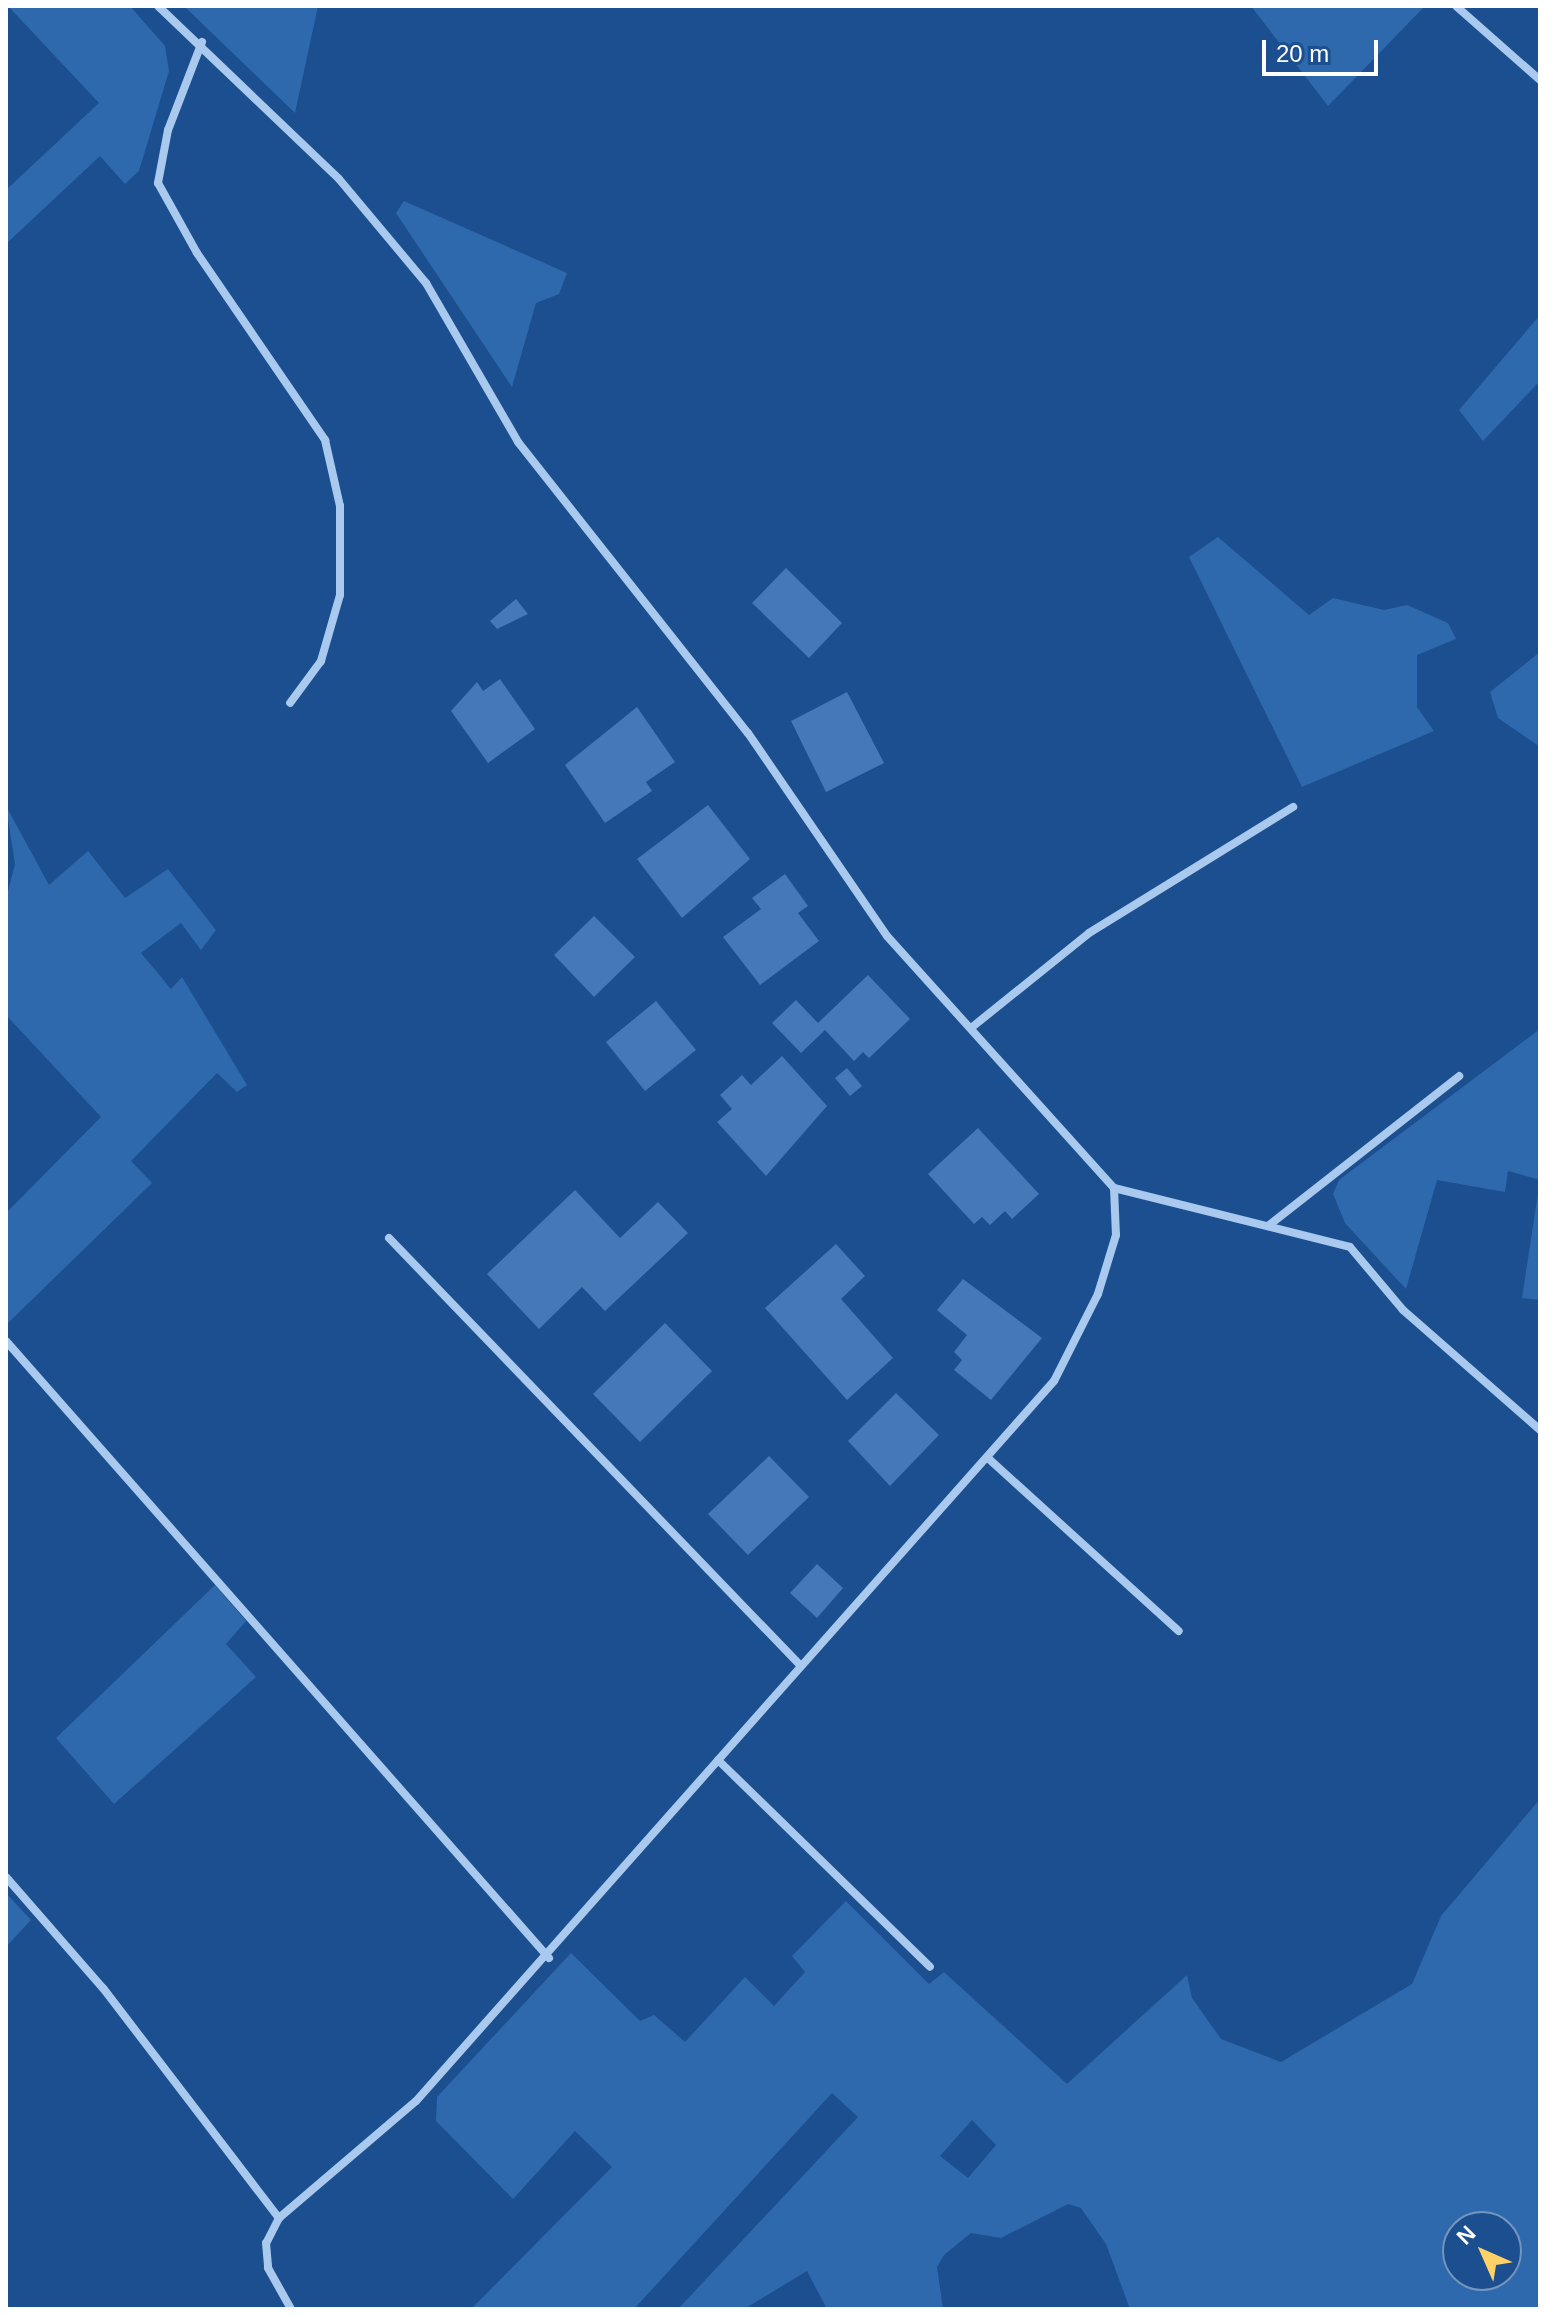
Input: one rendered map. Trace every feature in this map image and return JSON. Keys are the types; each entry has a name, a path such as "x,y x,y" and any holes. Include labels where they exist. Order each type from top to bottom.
{"street":[{"path":"158,6 202,42 339,179 426,283 518,442 748,733 887,936 1114,1188 1350,1247 1403,1310 1540,1430"},
{"path":"1456,6 1540,80"},
{"path":"202,42 168,130 158,183 197,253 325,440 340,506 340,595 321,661 290,703"},
{"path":"971,1028 1089,933 1293,807"},
{"path":"1268,1226 1459,1076"},
{"path":"291,2309 268,2268 266,2243 279,2218 416,2101 549,1958 799,1664 989,1459 1054,1381 1098,1294 1116,1235 1114,1188"},
{"path":"389,1238 799,1664"},
{"path":"6,1341 549,1958"},
{"path":"989,1459 1179,1631"},
{"path":"718,1760 930,1967"},
{"path":"6,1877 103,1988 279,2218"}],"shaded area":[{"path":"8,6 130,6 165,46 169,71 139,171 125,184 100,156 6,244 6,190 99,103"},
{"path":"184,6 318,6 295,113 186,8"},
{"path":"1251,6 1425,6 1328,106"},
{"path":"404,201 567,273 559,294 536,303 512,387 396,213"},
{"path":"1540,315 1540,381 1483,441 1459,410"},
{"path":"1218,537 1309,615 1333,598 1384,610 1407,605 1448,623 1456,639 1417,655 1417,707 1434,731 1302,787 1189,557"},
{"path":"1540,652 1540,747 1498,718 1490,692"},
{"path":"6,806 49,885 88,851 125,898 168,869 216,930 201,950 181,923 141,953 171,989 182,977 247,1085 237,1092 217,1073 131,1161 152,1183 6,1325 6,1213 101,1117 6,1015 6,899 15,864"},
{"path":"1540,1029 1540,1180 1508,1171 1505,1192 1437,1180 1406,1289 1345,1223 1333,1194 1339,1180"},
{"path":"1540,1180 1540,1300 1522,1298"},
{"path":"215,1585 246,1621 226,1644 256,1677 114,1804 56,1738"},
{"path":"1540,1799 1540,2309 1130,2309 1106,2244 1081,2208 1068,2204 1001,2238 971,2233 944,2255 937,2267 943,2309 827,2309 807,2271 744,2309 678,2309 858,2117 832,2093 634,2309 472,2308 612,2167 575,2131 513,2199 436,2121 437,2097 571,1953 640,2021 654,2015 685,2042 745,1977 774,2006 805,1972 792,1956 846,1901 929,1984 944,1972 1067,2084 1187,1975 1192,1998 1221,2039 1281,2062 1412,1984 1441,1916","holes":["972,2120 996,2145 968,2178 940,2156"]},
{"path":"6,1893 31,1920 6,1947"}],"building":[{"path":"786,568 842,623 809,658 752,603"},
{"path":"516,599 528,614 497,629 490,621"},
{"path":"500,679 535,729 488,763 451,711 477,682 483,691"},
{"path":"847,692 884,763 826,792 791,721"},
{"path":"637,707 675,762 646,782 652,791 605,823 565,765"},
{"path":"708,805 750,859 682,918 637,859"},
{"path":"785,874 808,906 798,913 819,941 760,985 723,937 761,909 752,898"},
{"path":"594,916 635,957 594,997 554,955"},
{"path":"868,975 910,1019 869,1058 863,1052 854,1061 825,1030 801,1053 772,1023 796,1000 818,1023"},
{"path":"656,1001 696,1050 645,1091 606,1042"},
{"path":"782,1056 827,1106 766,1176 717,1122 732,1109 720,1095 742,1075 751,1085"},
{"path":"847,1068 862,1086 850,1096 835,1078"},
{"path":"978,1128 1039,1194 1012,1219 1005,1211 990,1225 982,1217 974,1224 928,1174"},
{"path":"575,1190 620,1238 658,1202 688,1233 605,1311 582,1287 539,1329 487,1274"},
{"path":"836,1244 865,1276 841,1299 893,1358 847,1400 765,1308"},
{"path":"963,1279 1042,1338 991,1400 954,1370 962,1360 954,1352 967,1335 937,1310"},
{"path":"665,1323 712,1371 640,1442 593,1394"},
{"path":"896,1393 939,1435 890,1486 848,1441"},
{"path":"769,1456 809,1497 748,1555 708,1514"},
{"path":"817,1564 843,1588 817,1618 790,1593"}]}
